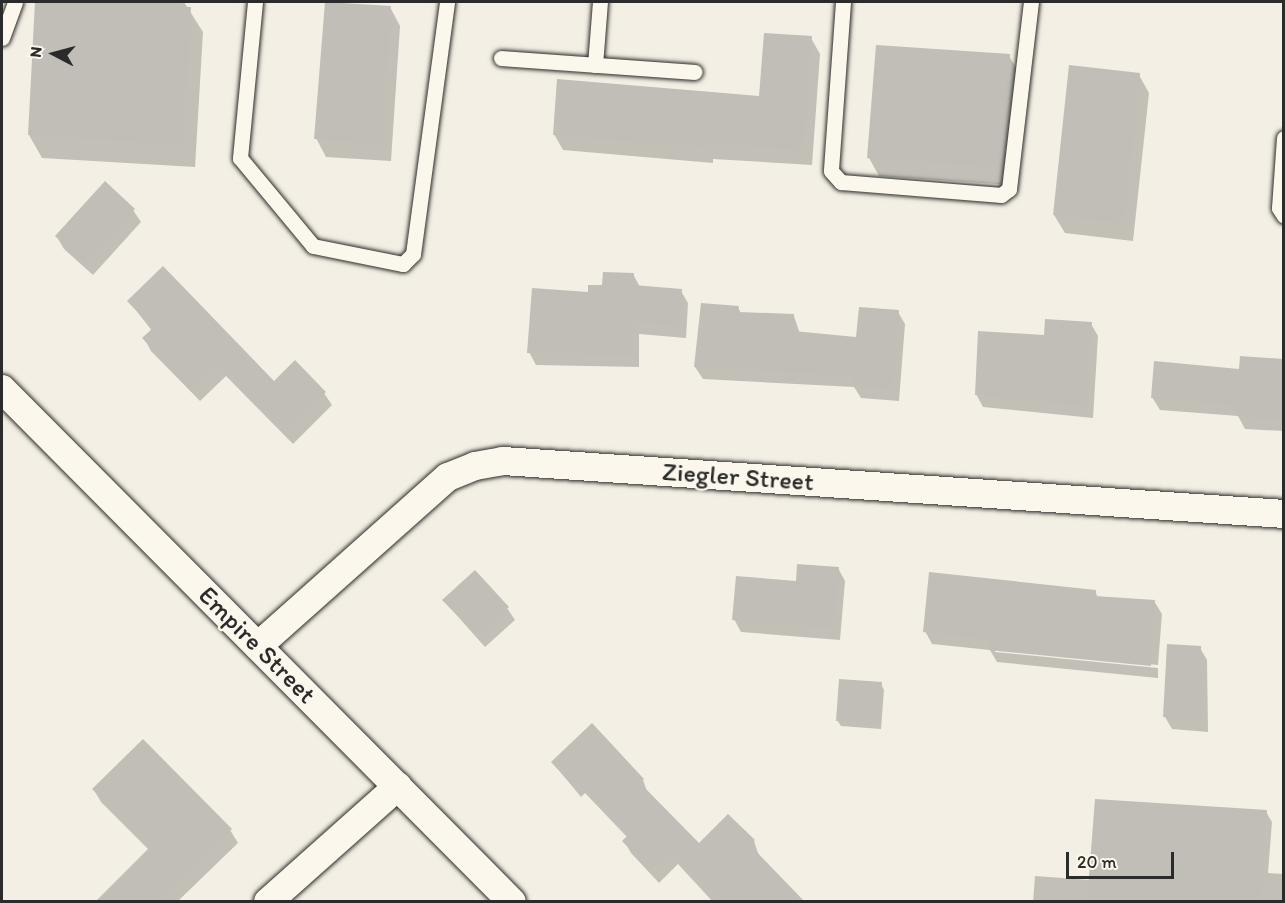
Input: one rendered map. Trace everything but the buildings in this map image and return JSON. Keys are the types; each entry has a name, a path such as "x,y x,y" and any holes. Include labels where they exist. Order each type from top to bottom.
{"street":[{"name":"Empire Street","path":"2,389 512,902"},
{"name":"Ziegler Street","path":"258,646 448,477 503,461 1284,514"},
{"path":"268,902 398,786"}],"lane":[{"path":"2,38 15,2"},
{"path":"255,2 240,158 313,246 403,264 413,254 447,2"},
{"path":"595,65 600,2"},
{"path":"843,2 831,171 841,182 1002,195 1009,189 1030,2"},
{"path":"501,58 694,72"},
{"path":"1284,138 1279,208 1284,216"}]}
